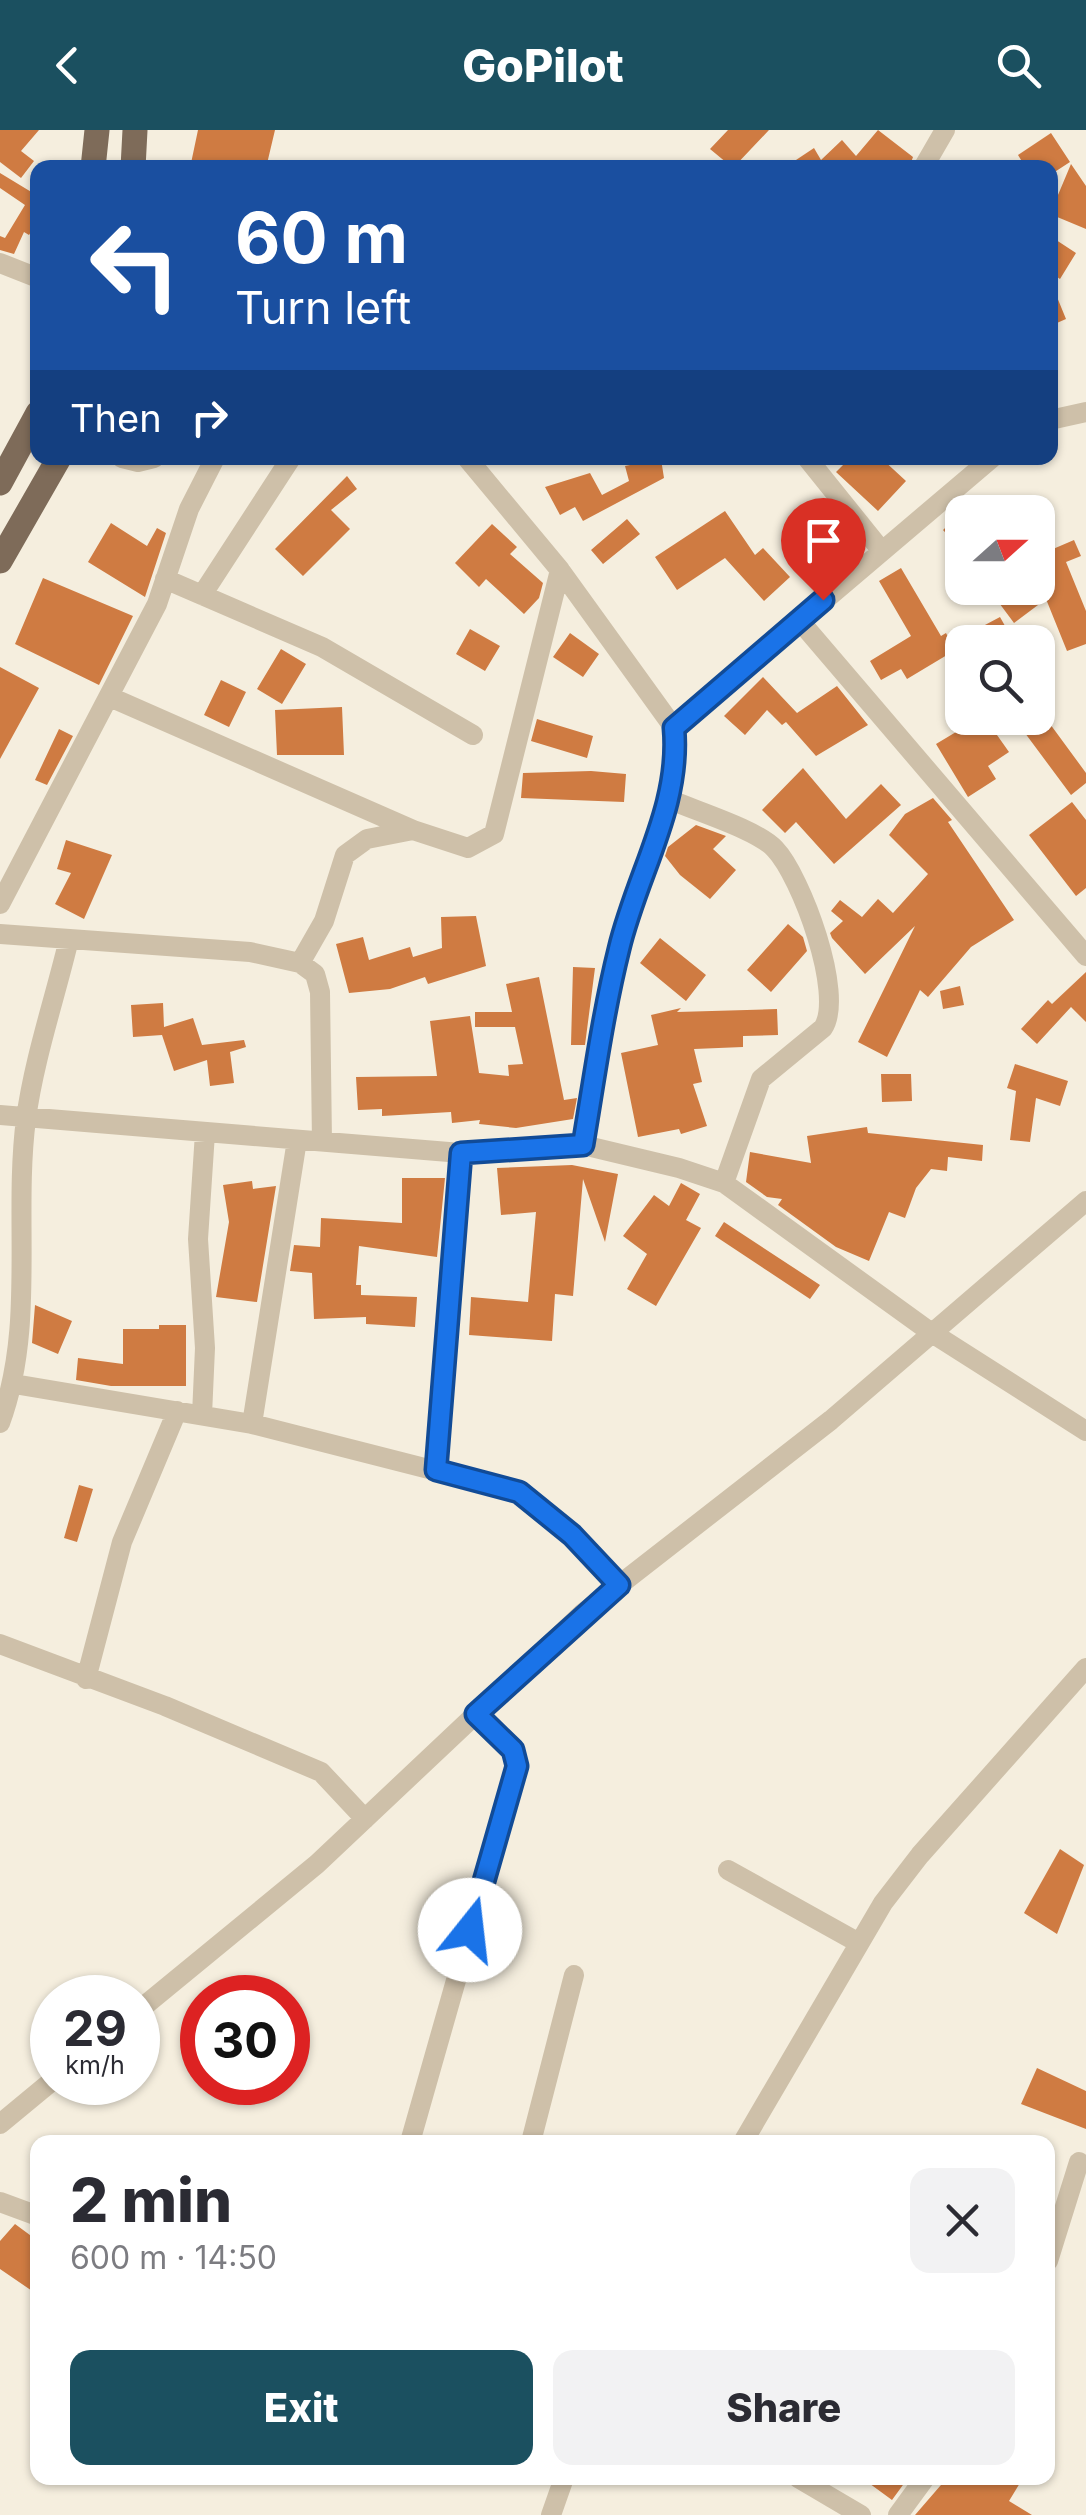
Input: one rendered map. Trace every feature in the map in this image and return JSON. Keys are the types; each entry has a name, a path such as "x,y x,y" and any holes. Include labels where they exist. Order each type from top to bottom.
{"main road":[{"path":"94,160 97,130"},
{"path":"133,160 135,130"},
{"path":"0,483 30,427"},
{"path":"0,561 55,465"}],"street":[{"path":"928,160 945,130"},
{"path":"0,263 30,275"},
{"path":"1058,418 1086,412"},
{"path":"0,904 110,696 165,579 189,508 211,465"},
{"path":"202,595 286,465"},
{"path":"473,465 560,570 674,728 677,759 671,800 619,946 583,1145"},
{"path":"814,465 882,550"},
{"path":"674,728 984,465"},
{"path":"110,696 413,830 468,848 494,834 560,570"},
{"path":"165,579 322,647 473,735"},
{"path":"800,620 1086,956"},
{"path":"671,800 773,846 792,872 821,951 831,1000 830,1017 824,1028 761,1079 724,1184"},
{"path":"300,964 324,920 344,855 367,839 413,830"},
{"path":"0,934 250,952 300,964 315,974 320,992 322,1142"},
{"path":"0,1423 14,1384 26,1119 68,939"},
{"path":"0,1115 461,1153 583,1145 724,1184 929,1331 1086,1431"},
{"path":"202,1415 205,1348 198,1239 206,1133"},
{"path":"252,1424 298,1140"},
{"path":"436,1470 461,1153"},
{"path":"160,1992 364,1819 619,1585 830,1420 929,1331 1086,1201"},
{"path":"14,1384 252,1424 519,1492 572,1535 619,1585"},
{"path":"86,1679 122,1542 177,1411"},
{"path":"0,1644 165,1706 321,1772 364,1819"},
{"path":"747,2135 859,1943 920,1854 1086,1668"},
{"path":"412,2135 517,1766 513,1750 476,1714"},
{"path":"728,1870 859,1943"},
{"path":"533,2135 574,1975"},
{"path":"0,2124 30,2099"},
{"path":"1055,2239 1079,2162"},
{"path":"0,2202 30,2213"},
{"path":"551,2515 562,2485"},
{"path":"810,2485 860,2515"},
{"path":"898,2515 921,2485"}],"building":[{"path":"0,130 39,130 21,151 33,160 21,178 0,162"},
{"path":"198,130 275,130 268,160 192,160"},
{"path":"728,130 769,130 741,160 723,160 710,149"},
{"path":"878,130 913,157 821,160 842,140 856,156"},
{"path":"1051,133 1070,162 1058,170 1058,160 1021,160 1018,155"},
{"path":"814,148 821,160 796,160"},
{"path":"1071,164 1086,186 1086,229 1058,217 1058,195"},
{"path":"0,173 30,191 30,233 24,232 14,254 0,250 0,236 5,238 25,205 0,188"},
{"path":"1058,241 1076,253 1058,278"},
{"path":"1058,300 1066,319 1058,322"},
{"path":"662,465 664,478 583,521 575,507 560,515 545,487 590,473 602,495 629,481 625,466"},
{"path":"843,465 889,465 906,481 878,511 836,472"},
{"path":"347,476 357,489 331,510 350,529 303,576 275,549"},
{"path":"725,511 755,555 763,548 790,577 764,601 725,558 677,590 655,557"},
{"path":"627,519 640,534 603,564 591,550"},
{"path":"111,523 147,546 157,528 166,533 145,597 88,562"},
{"path":"492,524 517,547 510,554 543,583 539,598 524,614 486,579 479,587 455,563"},
{"path":"1074,540 1081,556 1066,562 1086,611 1086,644 1067,651 1048,605 1055,605 1055,548"},
{"path":"901,568 941,636 945,634 945,656 907,679 901,669 881,680 870,661 911,636 879,581"},
{"path":"43,578 133,616 99,685 15,644"},
{"path":"1001,605 1038,605 1014,623"},
{"path":"1000,617 1004,625 985,625"},
{"path":"470,629 500,646 485,671 456,654"},
{"path":"570,633 599,654 583,677 553,657"},
{"path":"281,649 306,664 282,704 257,689"},
{"path":"0,667 39,688 0,759"},
{"path":"763,677 797,713 837,686 868,725 816,756 786,722 782,725 767,710 745,735 724,716"},
{"path":"221,680 246,692 229,727 204,715"},
{"path":"342,707 344,755 277,755 275,710"},
{"path":"537,719 593,736 587,758 531,741"},
{"path":"59,729 73,736 47,785 35,780"},
{"path":"1055,731 1086,773 1086,783 1071,795 1026,735 1055,735"},
{"path":"951,735 997,735 1009,752 988,766 996,779 968,797 936,744"},
{"path":"803,768 846,819 881,784 901,805 834,864 796,822 785,833 762,810"},
{"path":"523,773 626,774 624,802 521,798"},
{"path":"933,798 952,820 948,822 1014,920 971,947 928,997 920,990 887,1057 858,1042 915,926 865,974 832,938 830,933 843,921 831,911 840,900 862,917 878,899 893,913 928,874 889,835 905,814"},
{"path":"1072,802 1086,820 1086,888 1076,896 1029,835"},
{"path":"696,825 726,836 713,849 736,870 710,899 680,875 665,856 668,847"},
{"path":"66,840 112,855 84,919 55,904 71,873 57,869"},
{"path":"476,916 486,966 428,984 425,977 390,989 349,993 336,944 363,937 369,960 410,947 413,957 442,948 441,917"},
{"path":"788,924 803,937 807,951 771,992 747,970"},
{"path":"660,938 706,975 686,1001 640,963"},
{"path":"573,967 595,968 585,1045 571,1045"},
{"path":"1086,972 1086,1022 1071,1007 1037,1044 1021,1029 1048,1000 1052,1004"},
{"path":"539,977 564,1100 577,1098 573,1119 516,1128 479,1124 480,1120 452,1123 451,1112 382,1116 382,1109 358,1110 356,1077 437,1076 430,1021 470,1016 479,1073 509,1076 508,1065 523,1064 515,1027 475,1027 475,1012 512,1012 506,984"},
{"path":"960,986 964,1005 943,1009 940,991"},
{"path":"163,1003 164,1027 193,1018 202,1045 244,1040 246,1047 230,1052 234,1083 210,1086 207,1060 174,1071 162,1035 133,1037 131,1005"},
{"path":"681,1008 677,1012 777,1009 778,1035 743,1036 743,1047 694,1049 702,1082 693,1084 707,1126 681,1134 679,1129 638,1137 621,1053 658,1045 651,1015"},
{"path":"1015,1064 1068,1081 1060,1106 1036,1098 1030,1142 1010,1140 1016,1091 1007,1088"},
{"path":"881,1074 911,1074 912,1101 882,1102"},
{"path":"867,1127 868,1133 983,1145 982,1161 948,1157 947,1171 931,1169 916,1188 905,1218 889,1212 869,1261 836,1247 778,1205 782,1199 767,1197 746,1182 750,1152 811,1163 807,1136"},
{"path":"572,1165 618,1174 605,1242 583,1179 573,1296 555,1294 552,1341 469,1335 471,1297 528,1302 536,1212 501,1215 497,1168"},
{"path":"402,1178 445,1178 437,1257 359,1246 356,1285 361,1285 361,1295 417,1297 415,1327 366,1324 366,1317 314,1319 312,1273 290,1271 294,1245 320,1247 321,1218 402,1223"},
{"path":"252,1181 253,1189 276,1186 257,1302 216,1297 229,1222 223,1185"},
{"path":"681,1183 700,1194 686,1220 701,1228 656,1306 627,1289 647,1254 623,1236 654,1195 669,1206"},
{"path":"724,1222 820,1285 810,1299 715,1236"},
{"path":"35,1305 72,1321 58,1354 32,1343"},
{"path":"159,1325 186,1325 186,1386 111,1386 76,1380 78,1358 123,1364 123,1329 159,1329"},
{"path":"79,1485 93,1489 77,1542 64,1538"},
{"path":"1060,1849 1084,1865 1057,1934 1024,1913"},
{"path":"1037,2068 1086,2091 1086,2129 1021,2104"},
{"path":"15,2224 30,2235 30,2290 0,2269 0,2241"},
{"path":"872,2485 903,2485 892,2500"},
{"path":"941,2485 1019,2485 1009,2501 1032,2515 915,2515"}],"route":[{"path":"470,1930 517,1766 513,1750 476,1714 582,1614 619,1585 572,1535 519,1492 436,1470 461,1153 583,1145 619,946 671,800 677,759 674,728 823,600"}]}
